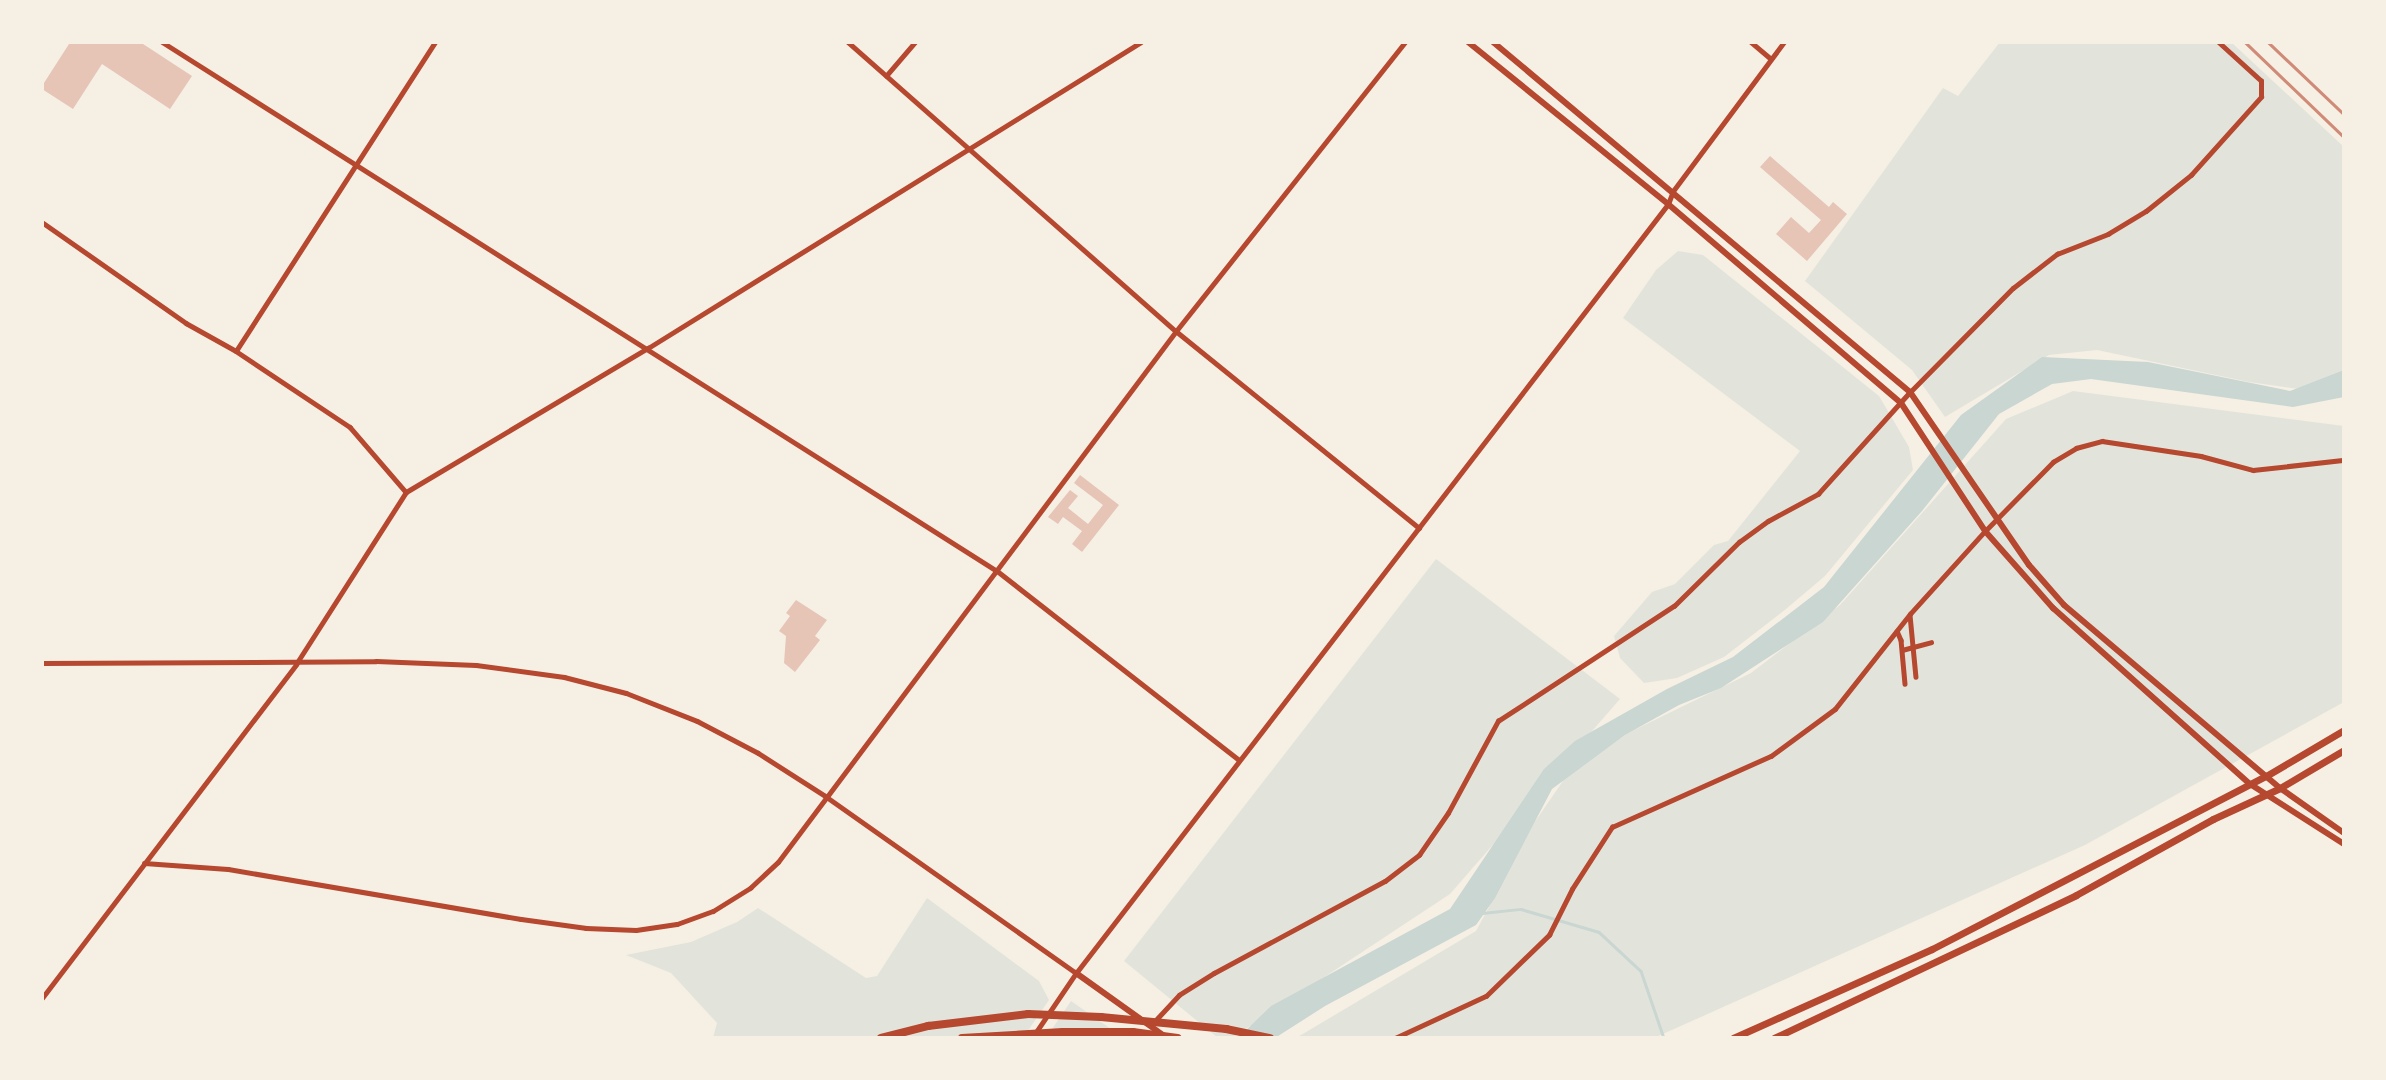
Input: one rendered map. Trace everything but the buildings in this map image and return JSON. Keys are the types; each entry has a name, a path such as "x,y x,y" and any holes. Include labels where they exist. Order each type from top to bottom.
{"highway":[{"path":"881,1038 928,1026 1028,1014 1115,1018 1226,1030 1270,1038"},
{"path":"962,1038 1063,1032 1133,1032 1178,1038"}],"main road":[{"path":"1468,42 1668,204 1901,404 1985,530 2053,608 2250,783 2344,844"},
{"path":"1493,42 1910,392 1973,488 2029,565 2064,605 2280,788 2344,833"},
{"path":"1733,1038 1932,949 2266,776 2344,730"},
{"path":"1773,1038 2076,895 2265,793 2280,788 2344,750"},
{"path":"1076,974 1167,1038"}],"street":[{"path":"162,42 997,571 1240,760"},
{"path":"236,351 358,166 435,42"},
{"path":"848,42 1176,331 1419,528"},
{"path":"886,76 915,42"},
{"path":"42,998 296,664 406,492 648,348 1141,42"},
{"path":"144,863 228,869 586,928 636,930 677,924 713,911 750,888 778,862 1176,331 1405,42"},
{"path":"1751,42 1771,59"},
{"path":"1032,1038 1076,974 1668,204 1673,191 1784,42"},
{"path":"1150,1026 1179,995 1385,881 1419,855 1448,813 1498,721 1674,606 1739,542 1768,521 1818,494 1910,392 2013,288 2057,254 2108,234 2146,211 2191,175 2261,97 2261,81 2218,42"},
{"path":"42,222 155,302 236,351 350,427 406,492"},
{"path":"1395,1038 1486,996 1549,935 1572,889 1612,827 1771,756 1835,709 1910,614 1985,530 2053,462 2076,448 2102,441 2200,456 2253,470 2344,460"},
{"path":"1910,614 1916,677"},
{"path":"1896,631 1902,650 1905,684"},
{"path":"1902,650 1931,642"},
{"path":"42,663 296,664 376,661 476,665 564,677 626,693 697,720 758,753 825,796 1076,974"}],"shaded area":[{"path":"2000,42 2231,42 2344,147 2344,373 2299,389 2249,382 2097,350 2049,355 1945,417 1912,370 1805,281 1943,88 1958,96"},
{"path":"1678,251 1703,255 1879,396 1909,447 1913,470 1825,576 1786,609 1724,657 1677,678 1644,683 1620,658 1614,636 1652,592 1675,584 1714,545 1728,541 1800,451 1623,318 1656,270"},
{"path":"2042,357 2148,362 2290,391 2344,370 2344,397 2293,407 2091,379 2052,384 1999,414 1922,511 1823,622 1721,688 1679,705 1625,735 1552,789 1495,898 1476,925 1325,1006 1275,1038 1238,1038 1271,1006 1450,909 1544,769 1575,741 1667,689 1733,657 1824,587 1961,415"},
{"path":"2073,391 2344,426 2344,702 2085,845 1654,1038 1296,1038 1476,931 1534,823 1565,778 1628,733 1751,673 1840,605 2006,419"},
{"path":"1436,559 1620,699 1450,894 1232,1038 1218,1038 1124,961"},
{"path":"927,898 1039,981 1049,1000 1023,1038 713,1038 717,1023 671,973 626,955 691,942 737,922 758,908 866,978 877,976"},
{"path":"1071,1001 1124,1038 1046,1038"}],"waterway":[{"path":"1482,913 1521,909 1599,932 1641,971 1664,1038"}],"railway":[{"path":"2245,42 2344,137"},
{"path":"2268,42 2344,114"}]}
